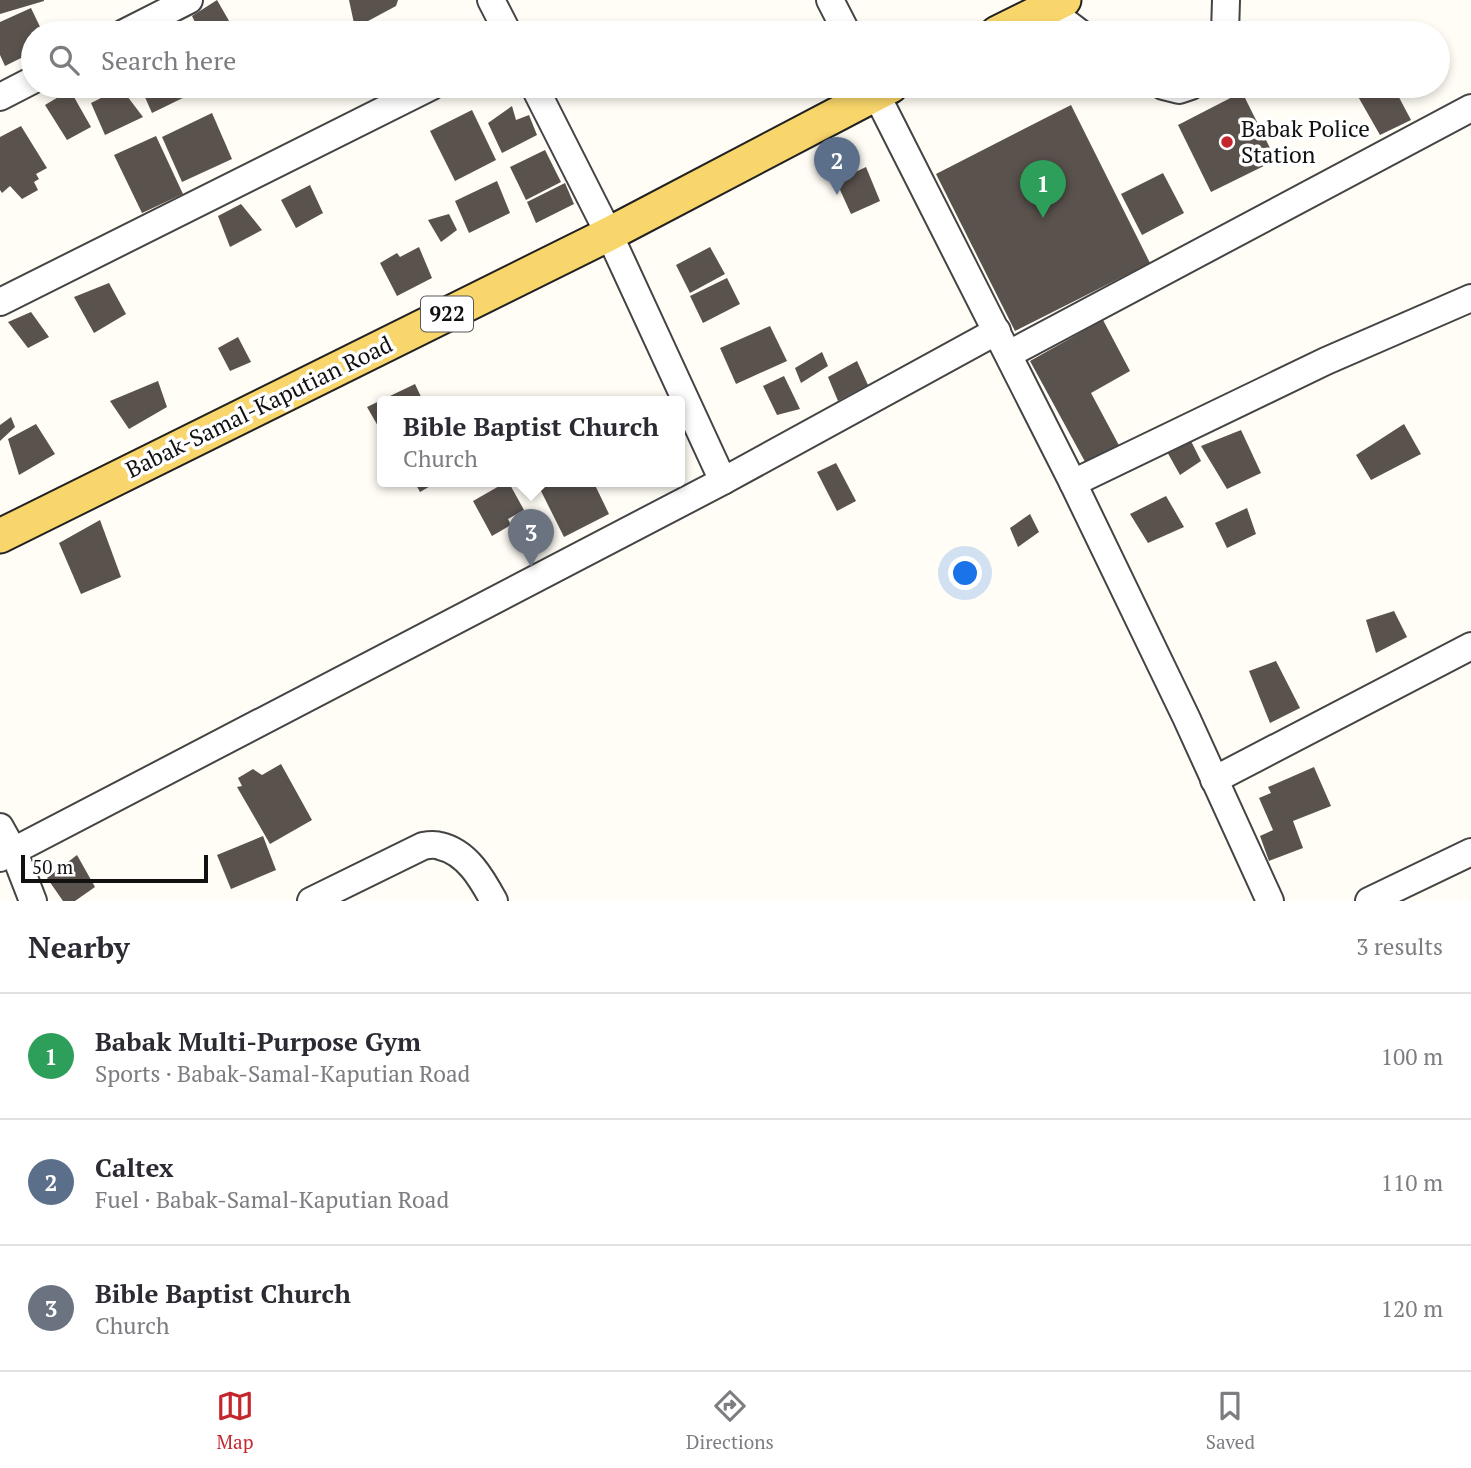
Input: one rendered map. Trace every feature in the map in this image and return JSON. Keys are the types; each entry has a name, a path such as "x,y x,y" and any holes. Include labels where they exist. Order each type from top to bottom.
{"main road":[{"path":"1021,21 1055,4"},
{"name":"Babak-Samal-Kaputian Road","path":"0,536 609,234 861,98"}],"street":[{"path":"147,21 188,0"},
{"path":"491,0 502,21"},
{"path":"830,0 841,21"},
{"path":"1225,21 1226,0"},
{"path":"1055,4 1070,21"},
{"path":"0,97 21,86"},
{"path":"0,302 408,98"},
{"path":"540,98 609,234 684,396"},
{"path":"885,98 1073,483 1270,901"},
{"path":"7,855 723,481 1471,108"},
{"path":"1073,483 1326,361 1471,298"},
{"path":"685,399 723,481"},
{"path":"1214,780 1471,646"},
{"path":"0,827 7,855 33,901"},
{"path":"311,901 343,894 423,846 439,845 453,851 470,864 481,877 494,901"},
{"path":"1369,901 1471,852"}],"building":[{"path":"0,0 44,0 44,1 0,14"},
{"path":"217,0 229,21 194,21 192,16"},
{"path":"349,0 398,0 396,6 368,21 354,21"},
{"path":"31,8 37,21 21,21 21,58 5,66 0,55 0,22"},
{"path":"57,98 75,98 91,127 67,140 45,105"},
{"path":"101,98 129,98 143,117 105,135 91,103"},
{"path":"145,98 183,98 152,113"},
{"name":"Babak Police Station","path":"1230,98 1245,98 1276,160 1211,192 1178,125"},
{"path":"1359,98 1399,98 1411,120 1380,135"},
{"path":"1071,105 1150,263 1015,331 936,174"},
{"path":"512,106 516,120 529,115 537,135 502,153 488,123"},
{"path":"472,110 496,160 455,181 430,131"},
{"path":"212,113 232,159 182,182 162,137"},
{"path":"21,126 47,168 36,174 39,179 34,182 38,190 22,199 10,186 2,193 0,190 0,137"},
{"path":"156,136 183,194 142,213 114,155"},
{"path":"545,150 561,182 526,200 510,167"},
{"path":"866,167 880,201 851,214 836,181"},
{"path":"1163,173 1184,213 1142,235 1121,194"},
{"path":"497,181 510,213 469,233 455,201"},
{"path":"565,183 574,204 536,223 527,202"},
{"path":"310,185 323,213 296,228 281,200"},
{"path":"241,204 262,230 230,247 218,216"},
{"path":"449,214 457,230 441,242 428,220"},
{"path":"419,247 432,278 397,296 380,263 397,253 400,257"},
{"path":"710,247 725,274 690,293 676,265"},
{"path":"727,278 740,304 703,323 690,296"},
{"path":"109,283 126,314 94,333 74,297"},
{"path":"31,312 49,337 28,348 8,322"},
{"path":"1103,320 1130,371 1091,393 1122,451 1089,469 1030,361"},
{"path":"770,326 787,361 736,384 720,348"},
{"path":"238,337 251,362 230,371 218,348"},
{"path":"822,352 828,366 801,383 795,368"},
{"path":"857,361 868,385 838,401 828,377"},
{"path":"784,376 800,409 777,415 763,386"},
{"path":"158,381 167,407 129,429 110,401"},
{"path":"415,384 421,396 390,396"},
{"path":"377,402 377,424 367,407"},
{"path":"11,417 15,427 0,441 0,425"},
{"path":"36,424 55,454 19,475 8,439"},
{"path":"1404,424 1421,454 1371,480 1356,455"},
{"path":"1241,430 1261,473 1227,489 1201,446"},
{"path":"1190,439 1201,461 1180,475 1166,450"},
{"path":"836,463 856,501 837,511 817,472"},
{"path":"498,487 511,487 524,510 508,519 511,525 492,536 473,501"},
{"path":"539,487 596,487 609,514 564,537"},
{"path":"1166,496 1184,527 1148,543 1130,514"},
{"path":"1247,508 1256,534 1227,548 1215,523"},
{"path":"1030,514 1039,532 1018,547 1010,528"},
{"path":"100,520 121,577 81,594 59,543"},
{"path":"1394,611 1407,637 1376,653 1366,620"},
{"path":"1276,661 1300,708 1270,723 1249,671"},
{"path":"281,764 312,820 270,844 237,787 242,786 238,778 253,769 262,775"},
{"path":"1314,767 1331,806 1293,821 1303,848 1269,861 1260,836 1273,830 1259,798 1271,793 1268,787"},
{"path":"263,836 276,870 231,889 217,855"},
{"path":"77,855 95,887 75,901 63,901 47,878"}],"place":[{"name":"Babak Police Station","path":"1227,142"},
{"name":"Caltex","path":"837,195"},
{"name":"Babak Multi-Purpose Gym","path":"1043,218"},
{"name":"Bible Baptist Church","path":"531,567"}]}
